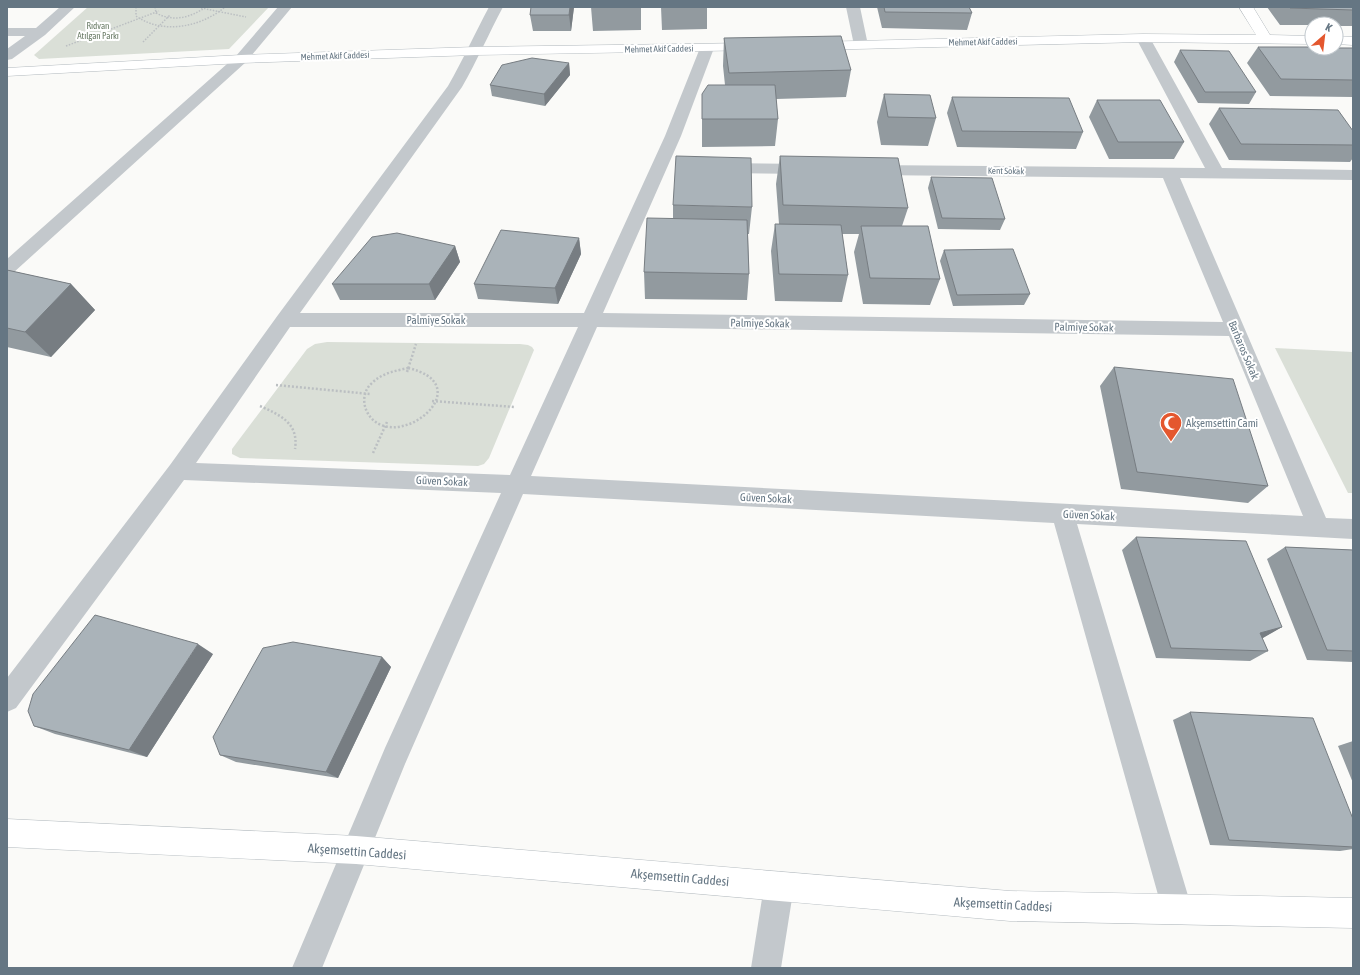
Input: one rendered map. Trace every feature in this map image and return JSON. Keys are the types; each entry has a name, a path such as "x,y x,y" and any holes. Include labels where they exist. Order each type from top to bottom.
{"street":[{"path":"7,56 40,32 68,7"},
{"path":"7,269 241,59 285,7"},
{"path":"7,699 178,471 285,320 455,87 475,51 484,29 496,7"},
{"path":"853,7 861,45"},
{"path":"1246,7 1265,39"},
{"path":"7,32 40,32"},
{"path":"1143,38 1216,173"},
{"name":"Mehmet Akif Caddesi","path":"799,46 1143,38 1304,40"},
{"name":"Mehmet Akif Caddesi","path":"7,72 241,59 475,51 768,47"},
{"path":"308,968 394,757 591,320 667,168 673,136 707,48"},
{"path":"707,168 826,169"},
{"name":"Kent Sokak","path":"858,169 1353,175"},
{"name":"Barbaros Sokak","path":"1169,172 1319,527"},
{"name":"Palmiye Sokak","path":"285,320 591,320 1235,329"},
{"name":"Güven Sokak","path":"178,471 517,484 1353,529"},
{"path":"1063,514 1177,909"},
{"name":"Akşemsettin Caddesi","path":"7,834 356,850 1010,906 1353,913"},
{"path":"766,968 779,886"}],"path":[{"path":"136,7 136,16 141,22 159,26 184,26 200,22 219,12 225,7"},
{"path":"155,7 156,12 161,16 168,18 185,17 205,8"},
{"path":"201,8 246,17"},
{"path":"62,47 159,11"},
{"path":"138,47 170,15"},
{"path":"407,372 418,339"},
{"path":"408,368 420,370 429,375 436,382 438,391 436,401 431,410 422,418 398,426 386,426 375,423 367,416 363,408 363,399 365,394 374,381 384,374 408,368"},
{"path":"276,385 370,394"},
{"path":"432,400 515,406"},
{"path":"260,406 287,420 295,432 296,445 294,451"},
{"path":"362,477 387,422"}],"green space":[{"name":"Rıdvan Atılgan Parkı","path":"88,7 269,7 229,49 39,59 34,55"},
{"path":"327,342 520,344 528,345 534,350 489,458 484,464 478,466 240,458 232,454 232,449 307,349 315,344"},
{"path":"1275,348 1353,352 1353,493 1348,493"}],"building":[{"path":"531,7 570,7 569,15 530,15"},
{"path":"884,7 969,7 972,13 885,12"},
{"path":"1289,7 1353,7 1353,10 1290,8"},
{"path":"841,36 851,70 729,73 724,38"},
{"path":"1258,47 1304,47 1304,56 1344,56 1344,48 1353,48 1353,80 1281,79"},
{"path":"1180,50 1229,51 1256,92 1205,92"},
{"path":"532,58 569,63 544,94 490,85 502,65"},
{"path":"708,85 775,85 778,119 702,119 702,94"},
{"path":"884,94 930,95 936,118 888,117"},
{"path":"952,97 1069,98 1083,132 962,131"},
{"path":"1097,100 1160,100 1184,142 1118,142"},
{"path":"1219,108 1338,110 1353,131 1353,145 1241,144"},
{"path":"676,156 751,158 752,207 673,205"},
{"path":"780,156 898,158 908,208 783,205"},
{"path":"931,177 992,178 1005,219 942,218"},
{"path":"647,218 747,220 749,274 644,272"},
{"path":"775,224 841,225 848,275 779,274"},
{"path":"861,226 928,226 940,279 870,278"},
{"path":"501,230 579,238 555,288 474,284"},
{"path":"397,233 455,246 429,284 332,284 372,237"},
{"path":"1013,249 1030,294 957,295 944,250"},
{"path":"7,270 71,284 25,332 7,328"},
{"name":"Akşemsettin Cami","path":"1114,367 1233,379 1268,486 1137,472"},
{"path":"1136,537 1246,541 1282,627 1260,633 1268,651 1171,648"},
{"path":"1285,547 1353,550 1353,651 1327,650"},
{"path":"95,615 198,644 129,750 34,726 28,711 33,694"},
{"path":"293,642 382,657 326,772 220,755 213,737 263,648"},
{"path":"1190,712 1313,718 1353,819 1353,847 1229,840"}],"place":[{"name":"Akşemsettin Cami","path":"1171,442"}]}
